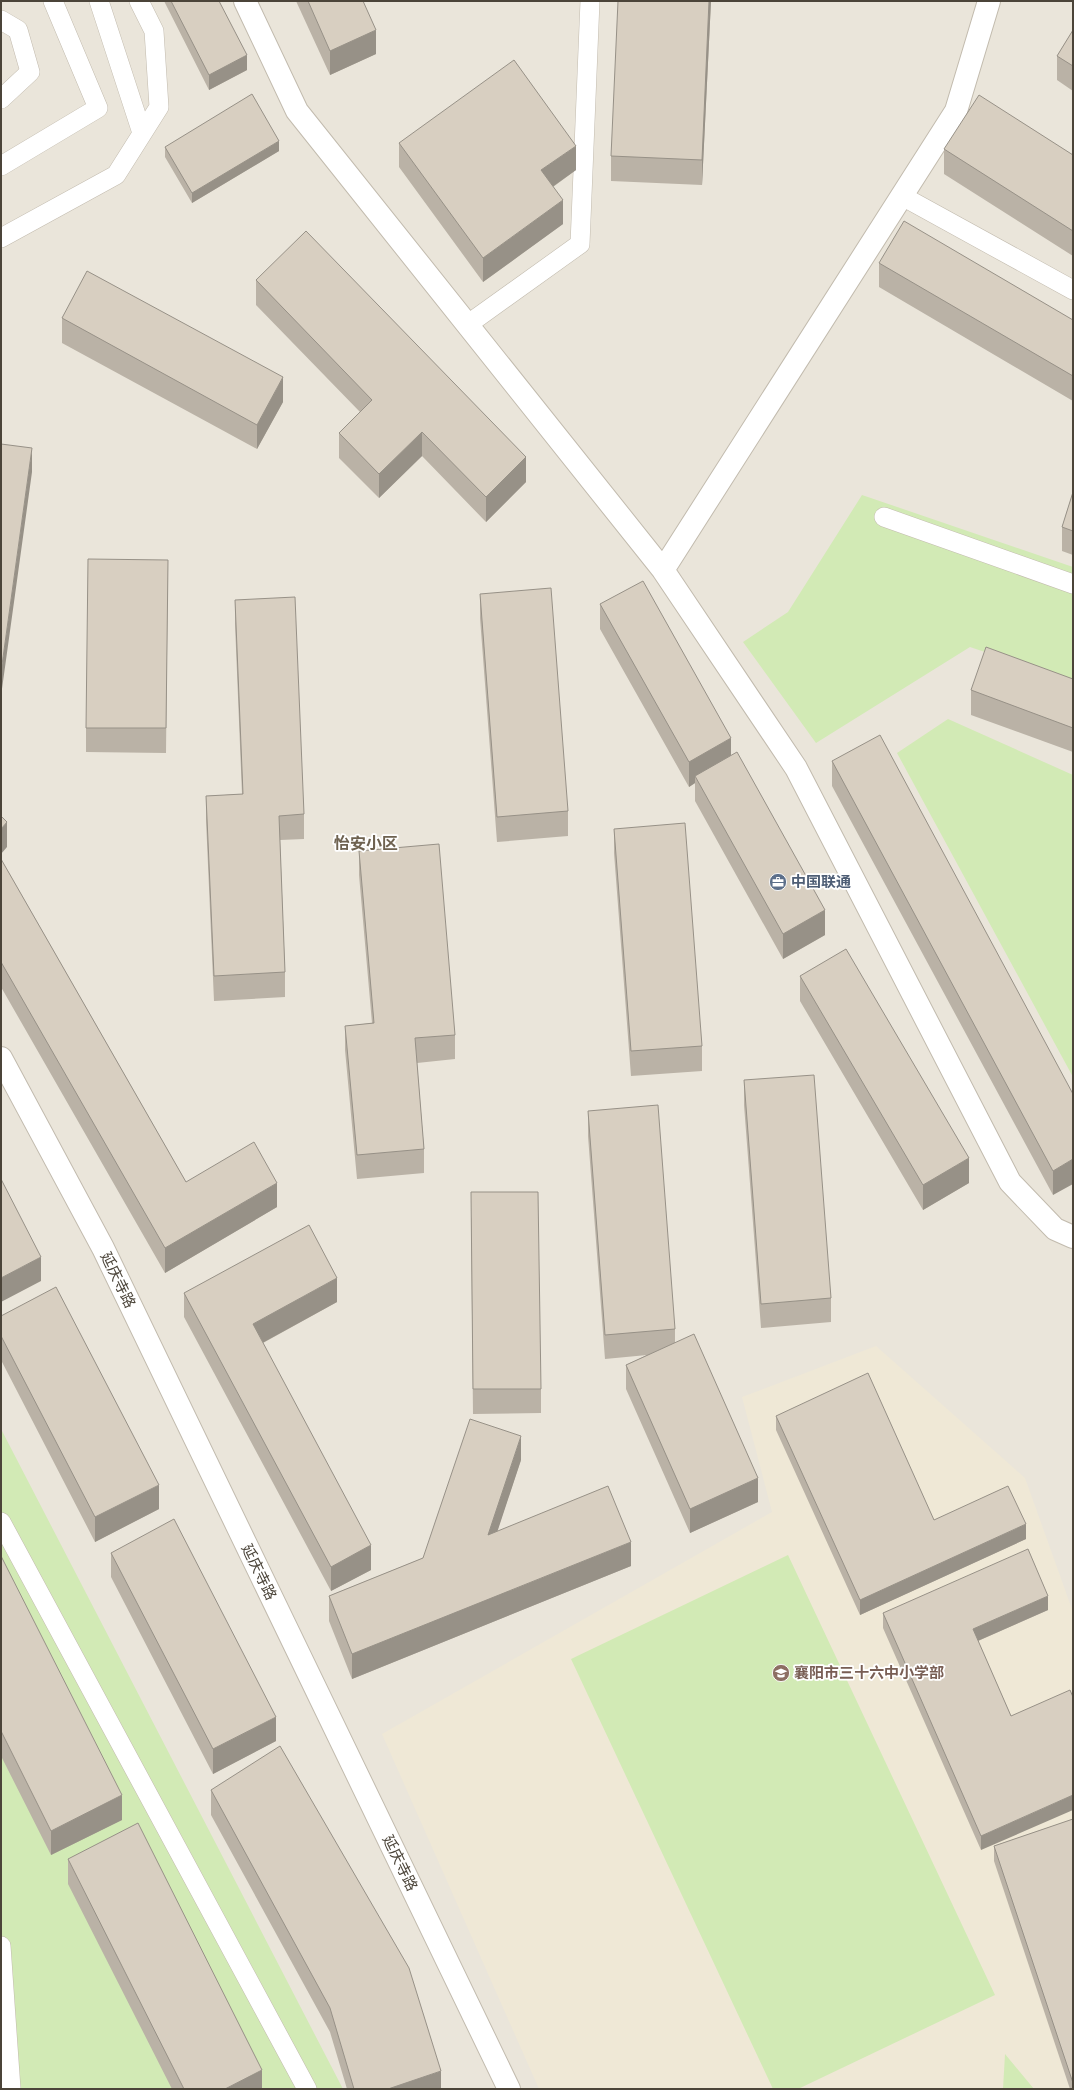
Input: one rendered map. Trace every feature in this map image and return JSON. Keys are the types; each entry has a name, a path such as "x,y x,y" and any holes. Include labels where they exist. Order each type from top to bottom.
{"street":[{"path":"245,1 297,111 663,570 796,768 1010,1182 1055,1229 1073,1237"},
{"path":"663,570 956,110 989,1"},
{"name":"延庆寺路","path":"1,1058 103,1248 509,2089"}],"lane":[{"path":"1,166 98,108 52,1"},
{"path":"99,1 142,133"},
{"path":"1,238 116,175 159,107 154,31 139,1"},
{"path":"467,324 580,244 590,1"},
{"path":"1,20 18,30 30,72 1,99"},
{"path":"902,196 1073,290"},
{"path":"884,517 1073,584"},
{"path":"1,1522 307,2089"},
{"path":"1,1946 11,2089"}],"shaded area":[{"path":"1,1 1073,1 1073,2089 1,2089"},
{"name":"襄阳市三十六中小学部","path":"876,1346 1025,1478 1073,1612 1073,2089 539,2089 382,1734 772,1512 742,1397"}],"green space":[{"path":"862,495 1073,567 1073,682 970,647 816,743 743,642 788,612"},
{"path":"948,719 1073,775 1073,1077 897,753"},
{"path":"1,1429 343,2089 1,2089"},
{"path":"788,1555 995,1995 798,2089 773,2089 571,1659"},
{"path":"1005,2054 1034,2089 1003,2089"}],"building":[{"path":"171,1 219,1 247,55 209,75"},
{"path":"308,1 363,1 376,30 330,51"},
{"path":"618,1 709,1 702,160 611,156"},
{"path":"1073,30 1073,66 1057,56"},
{"path":"514,60 576,146 541,170 563,200 483,258 399,143"},
{"path":"252,94 279,141 192,193 165,147"},
{"path":"979,95 1073,155 1073,231 944,149"},
{"path":"904,221 1073,320 1073,376 879,263"},
{"path":"306,231 526,457 486,497 422,432 379,474 339,433 372,400 256,280"},
{"path":"87,271 283,377 257,425 62,318"},
{"path":"1,444 32,448 1,672"},
{"path":"1073,492 1073,531 1062,527"},
{"path":"88,559 168,560 166,728 86,728"},
{"path":"643,581 731,738 689,762 600,604"},
{"path":"551,588 568,811 497,817 480,594"},
{"path":"295,597 304,814 279,816 285,972 214,976 206,796 243,794 235,600"},
{"path":"986,647 1073,679 1073,728 971,690"},
{"path":"880,735 1073,1094 1073,1159 1053,1171 832,761"},
{"path":"737,752 825,910 783,934 695,776"},
{"path":"1,816 7,822 1,829"},
{"path":"685,823 702,1046 631,1051 614,829"},
{"path":"439,844 455,1035 415,1038 424,1149 357,1155 345,1026 374,1023 359,851"},
{"path":"1,859 186,1182 254,1142 277,1183 165,1248 1,962"},
{"path":"846,949 969,1158 923,1185 800,976"},
{"path":"814,1075 831,1298 761,1304 744,1080"},
{"path":"658,1105 675,1329 605,1335 588,1111"},
{"path":"1,1179 41,1257 1,1278"},
{"path":"471,1192 538,1192 541,1389 473,1389"},
{"path":"309,1225 337,1278 253,1324 371,1545 331,1567 184,1293"},
{"path":"56,1287 159,1485 95,1517 1,1336 1,1316"},
{"path":"694,1334 758,1478 690,1509 626,1365"},
{"path":"868,1373 934,1520 1008,1486 1026,1524 860,1600 776,1416"},
{"path":"470,1419 521,1436 488,1535 608,1486 631,1542 352,1654 329,1596 423,1558"},
{"path":"174,1519 276,1717 213,1749 111,1553"},
{"path":"1028,1549 1048,1596 973,1629 1011,1716 1070,1690 1073,1697 1073,1795 981,1836 883,1613"},
{"path":"1,1556 122,1795 51,1831 1,1731"},
{"path":"280,1746 409,1968 441,2071 388,2089 354,2089 330,2008 211,1790"},
{"path":"1073,1819 1073,2083 994,1846"},
{"path":"138,1823 262,2070 225,2089 184,2089 68,1859"}],"place":[{"name":"中国联通","path":"778,882"},
{"name":"襄阳市三十六中小学部","path":"781,1673"}],"district":[{"name":"怡安小区","path":"366,843"}]}
